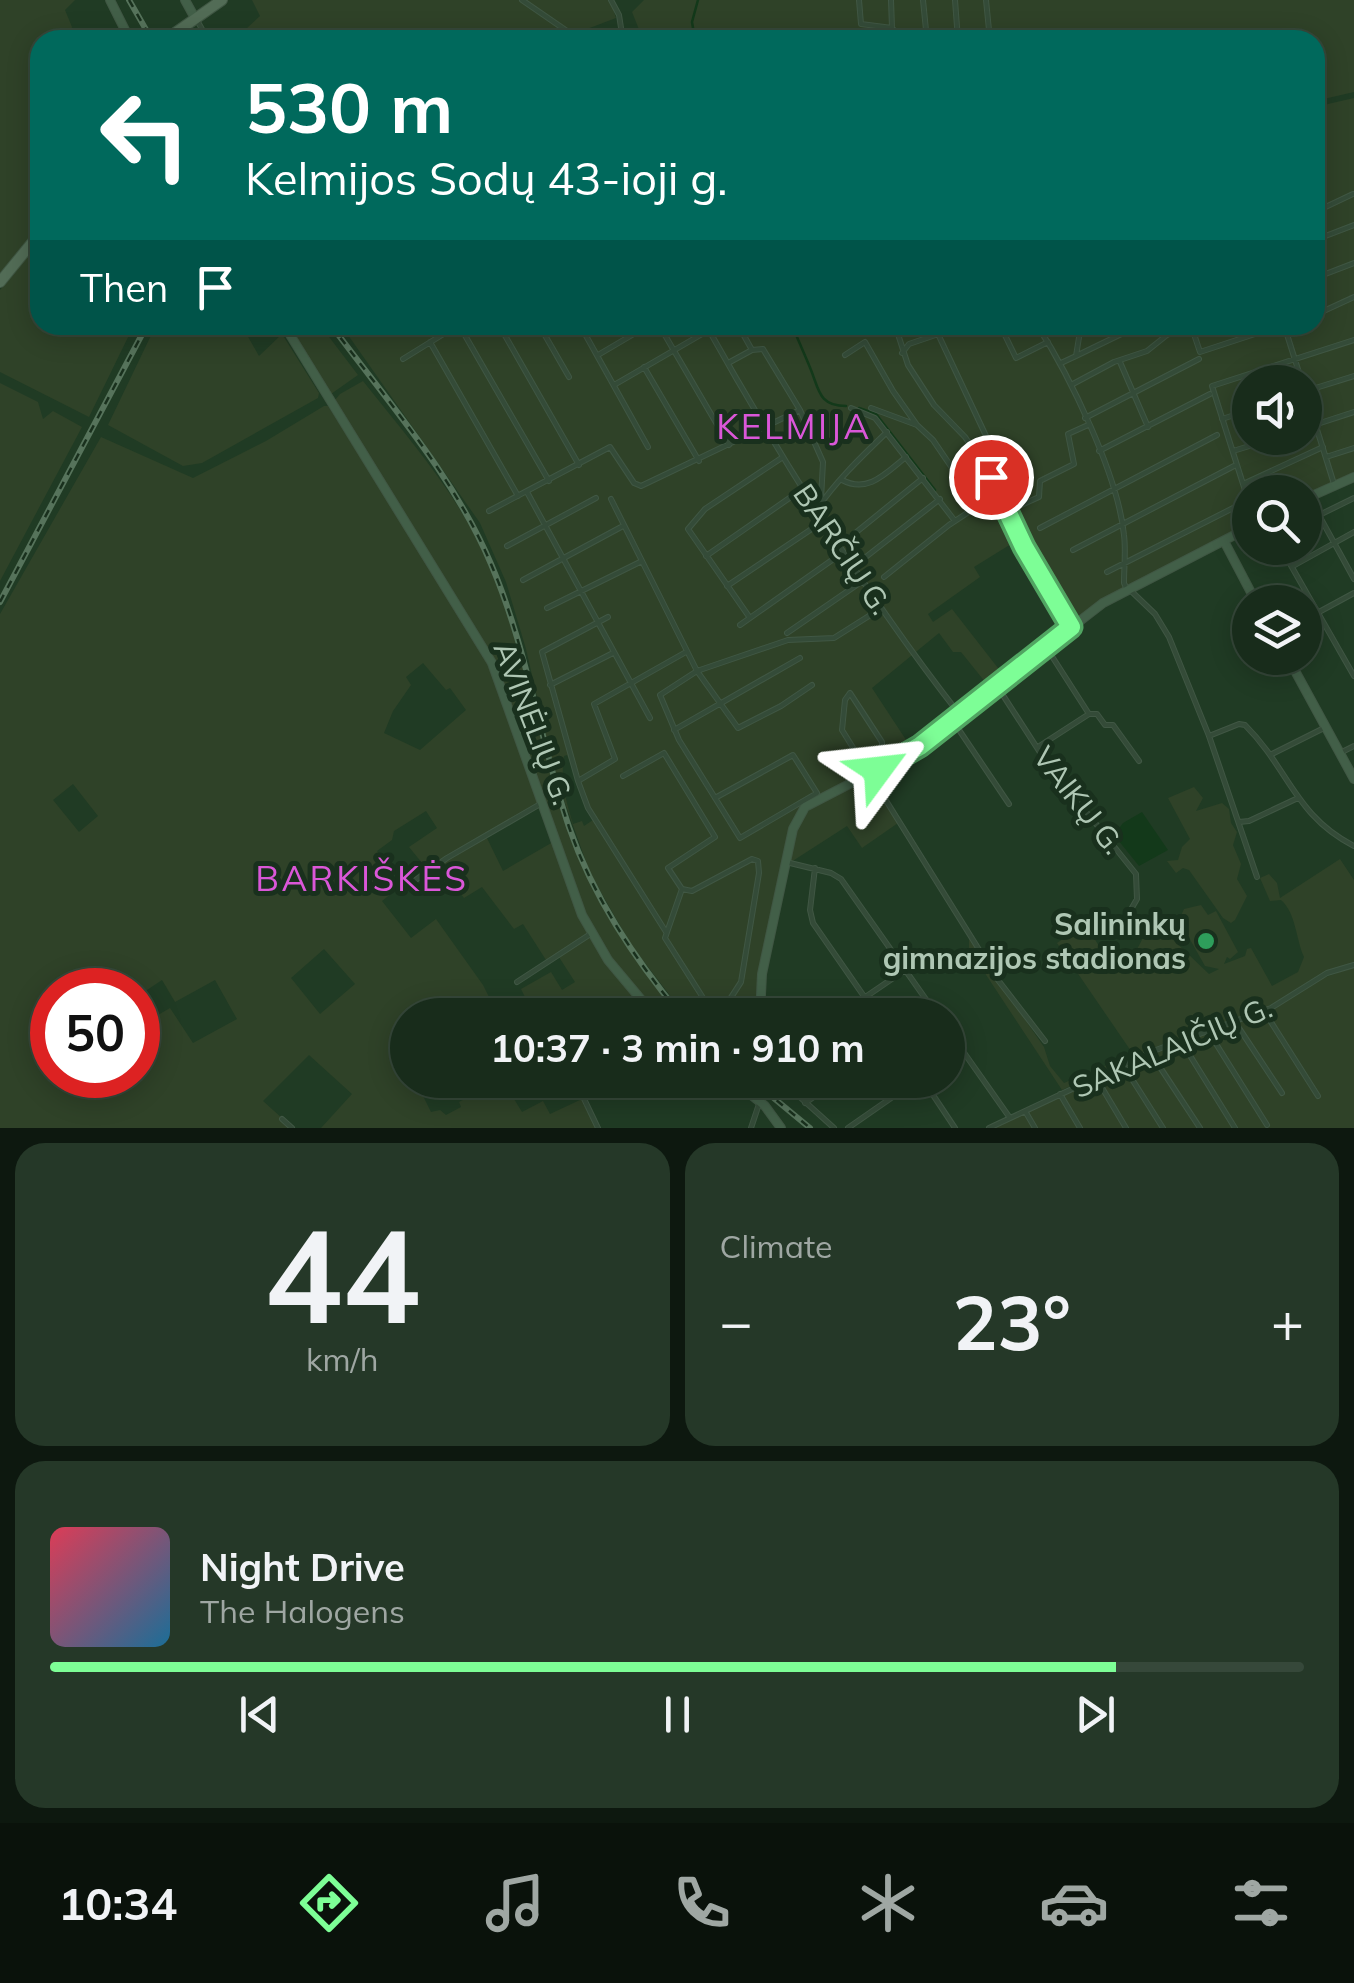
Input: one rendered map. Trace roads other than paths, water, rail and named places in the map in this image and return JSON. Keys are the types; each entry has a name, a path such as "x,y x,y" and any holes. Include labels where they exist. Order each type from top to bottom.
{"main road":[{"path":"110,0 125,30"},
{"path":"185,0 196,20"},
{"path":"180,30 222,0"},
{"path":"0,282 30,245"},
{"name":"AVINĖLIŲ G.","path":"290,335 492,663 574,896 592,933 639,998"},
{"path":"1322,490 1354,476"},
{"path":"761,998 796,822 818,795 911,752 1071,627 1128,590 1232,537"},
{"path":"1224,541 1247,585"},
{"path":"1297,675 1354,779"},
{"path":"756,1098 781,1128"}],"street":[{"path":"522,0 566,30"},
{"path":"611,0 621,30"},
{"path":"859,0 861,24 892,28 891,0"},
{"path":"923,0 926,30"},
{"path":"955,0 957,30"},
{"path":"986,0 989,30"},
{"path":"196,20 202,30"},
{"path":"1325,207 1352,194"},
{"path":"1325,236 1354,225"},
{"path":"1325,274 1354,263"},
{"path":"1325,310 1354,297"},
{"path":"403,359 442,335"},
{"path":"465,335 549,480"},
{"path":"505,335 579,465"},
{"path":"545,335 569,377"},
{"path":"586,335 648,447"},
{"path":"598,356 633,335"},
{"path":"665,335 730,445"},
{"path":"614,385 697,335"},
{"name":"BARČIŲ G.","path":"712,335 815,512 957,718 1009,804"},
{"path":"744,335 752,350"},
{"path":"898,335 902,353 918,382 965,438 999,492 1024,547 1071,627"},
{"path":"902,353 909,344 935,335"},
{"path":"938,335 1019,506"},
{"path":"1005,335 1015,357 1048,342"},
{"path":"1043,335 1071,385 1112,490 1122,525 1128,590 1155,614 1169,637 1257,877"},
{"path":"1076,356 1079,335"},
{"path":"1061,363 1119,335"},
{"path":"1071,385 1147,351 1166,335"},
{"path":"1193,335 1200,356"},
{"path":"1085,418 1200,356 1256,335"},
{"path":"1287,335 1297,365"},
{"path":"1232,452 1212,386 1354,340"},
{"path":"430,342 518,496"},
{"path":"845,355 864,342 917,424 933,440 978,506"},
{"path":"728,363 752,350 763,349 800,410 823,462 821,499 815,512"},
{"path":"1120,362 1148,427"},
{"path":"644,367 698,461"},
{"path":"1322,386 1354,376"},
{"path":"1099,452 1210,394"},
{"path":"851,408 873,416 955,521"},
{"path":"871,408 917,424"},
{"path":"489,511 610,448 634,483 641,486 800,410"},
{"path":"1322,422 1354,412"},
{"path":"1222,419 1232,416"},
{"path":"1009,512 1039,497 1040,481 1074,464 1068,434 1088,425"},
{"path":"821,499 887,432"},
{"path":"1040,528 1218,436"},
{"path":"1322,443 1334,484"},
{"path":"1262,475 1323,446"},
{"path":"1326,458 1354,448"},
{"path":"750,618 689,528 705,509 783,457"},
{"path":"842,480 865,485 906,457"},
{"path":"1073,550 1234,466"},
{"path":"838,547 923,478"},
{"path":"628,487 634,483"},
{"path":"706,556 802,490"},
{"path":"527,492 650,718"},
{"path":"884,577 999,492"},
{"path":"508,546 596,498"},
{"path":"1322,512 1354,498"},
{"path":"852,568 940,499"},
{"path":"611,500 686,652 736,727 741,728 812,685"},
{"path":"1108,572 1232,512"},
{"path":"1322,521 1354,579"},
{"path":"727,586 822,522"},
{"path":"523,580 623,526"},
{"path":"1302,585 1292,567 1354,532"},
{"path":"740,624 842,553"},
{"path":"547,608 642,561"},
{"path":"787,633 862,581"},
{"path":"1322,610 1354,593"},
{"path":"715,798 793,755 818,795 742,838 715,798 674,730 661,694 697,671 788,640 834,638 880,608"},
{"path":"608,617 543,651 588,808 666,932"},
{"path":"1322,619 1354,676"},
{"path":"1046,647 1089,714"},
{"path":"578,780 615,759 594,704 686,652"},
{"path":"550,685 614,653"},
{"path":"674,730 800,658"},
{"name":"VAIKŲ G.","path":"996,686 1064,791 1088,814 1136,874 1137,899 1126,918"},
{"path":"873,772 882,744 850,693 841,726 873,772 998,980 1045,1041"},
{"path":"1036,748 1089,714 1097,714 1105,726 1114,724 1139,761"},
{"path":"1208,736 1242,724 1270,755 1319,824 1354,846"},
{"path":"1270,755 1326,727"},
{"path":"1340,753 1354,746"},
{"path":"623,776 664,753 715,837 668,868 682,889 692,891 755,858 758,862 741,982 731,998"},
{"path":"1240,822 1298,798"},
{"path":"406,886 542,804"},
{"path":"786,862 836,875 846,884 925,998"},
{"path":"815,868 810,910 813,923 865,998 905,970"},
{"path":"682,889 666,942 703,998"},
{"path":"517,982 592,933"},
{"name":"SAKALAIČIŲ G.","path":"990,1128 1095,1076 1264,1010 1327,973 1354,965"},
{"path":"1264,1010 1318,1096"},
{"path":"1235,1021 1282,1093"},
{"path":"1208,1030 1267,1125"},
{"path":"1181,1040 1235,1128"},
{"path":"1150,1052 1200,1128"},
{"path":"965,1054 1010,1118"},
{"path":"1123,1064 1163,1128"},
{"path":"1095,1076 1126,1128"},
{"path":"1060,1094 1080,1128"},
{"path":"584,1098 598,1128"},
{"path":"800,1098 834,1128"},
{"path":"805,1103 812,1098"},
{"path":"848,1128 893,1098"},
{"path":"934,1098 956,1128"},
{"path":"751,1128 760,1101"},
{"path":"1025,1110 1036,1128"},
{"path":"282,1119 292,1128"}],"waterway":[{"path":"693,30 698,0"},
{"path":"796,335 821,396 830,403 846,406"},
{"path":"859,408 876,414 935,490"}],"railway":[{"path":"129,0 146,30"},
{"path":"0,602 142,335"},
{"path":"339,335 439,470 476,532 514,628 579,853 616,926 668,998"},
{"path":"774,1098 810,1128"}],"place":[{"name":"Salininkų gimnazijos stadionas","path":"1206,941"}],"district":[{"name":"KELMIJA","path":"794,426"},
{"name":"BARKIŠKĖS","path":"362,878"}]}
